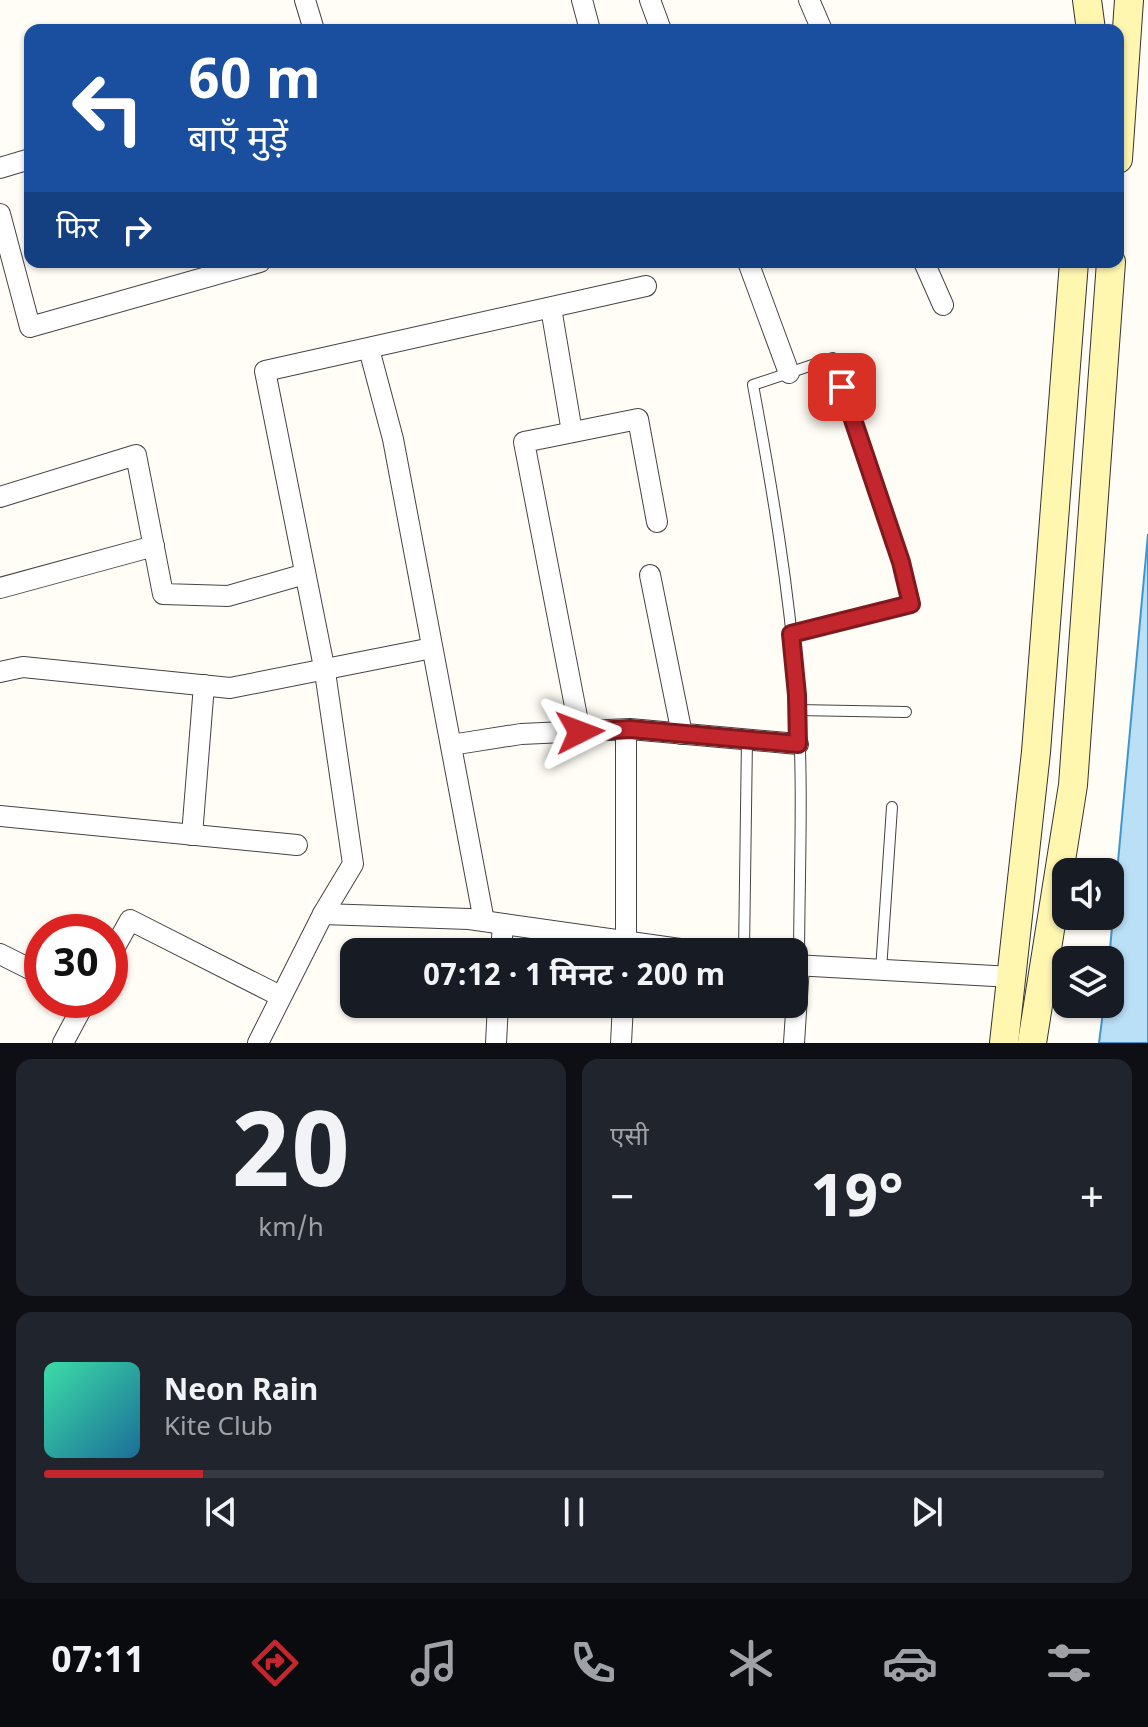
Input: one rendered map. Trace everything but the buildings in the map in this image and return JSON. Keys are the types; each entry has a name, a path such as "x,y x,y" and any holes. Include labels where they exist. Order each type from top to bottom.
{"street":[{"path":"305,0 312,24"},
{"path":"582,0 588,24"},
{"path":"650,0 659,24"},
{"path":"809,0 819,24"},
{"path":"1087,0 1090,24"},
{"path":"1124,72 1129,0"},
{"path":"0,168 24,161"},
{"path":"0,214 30,327 239,268"},
{"path":"750,268 789,373"},
{"path":"927,268 943,305"},
{"path":"1004,1043 1036,752 1074,268"},
{"path":"1032,1043 1073,785 1111,268"},
{"path":"258,1043 323,914 353,864 325,672 265,371 646,286"},
{"path":"551,308 572,432"},
{"path":"369,349 393,439 451,745 497,938"},
{"path":"580,732 524,442 638,419 657,522"},
{"path":"0,497 136,455 163,594 228,596 305,574"},
{"path":"0,588 154,546"},
{"path":"650,575 682,734"},
{"path":"0,672 23,667 230,688 325,672 432,648"},
{"path":"192,835 204,685"},
{"path":"451,745 521,734 626,730 798,744"},
{"path":"626,730 627,938"},
{"path":"0,816 297,845"},
{"path":"323,914 493,922 579,938"},
{"path":"128,924 130,920 280,996"},
{"path":"0,954 24,966"},
{"path":"808,967 1012,977"},
{"path":"63,1043 76,1018"},
{"path":"496,1043 497,1018"},
{"path":"621,1043 622,1018"},
{"path":"794,1043 795,1018"}],"lane":[{"path":"791,634 911,604 901,562 833,358 753,385 779,524 797,710 796,938"},
{"path":"797,710 906,712"},
{"path":"744,938 747,739"},
{"path":"881,970 892,807"}],"water":[{"path":"1148,534 1148,1043 1099,1043 1102,1018 1124,1018 1124,946 1110,946 1112,930 1124,930 1124,858 1118,858"}],"route":[{"path":"580,732 630,729 798,744 791,634 911,604 901,562 842,387"}]}
